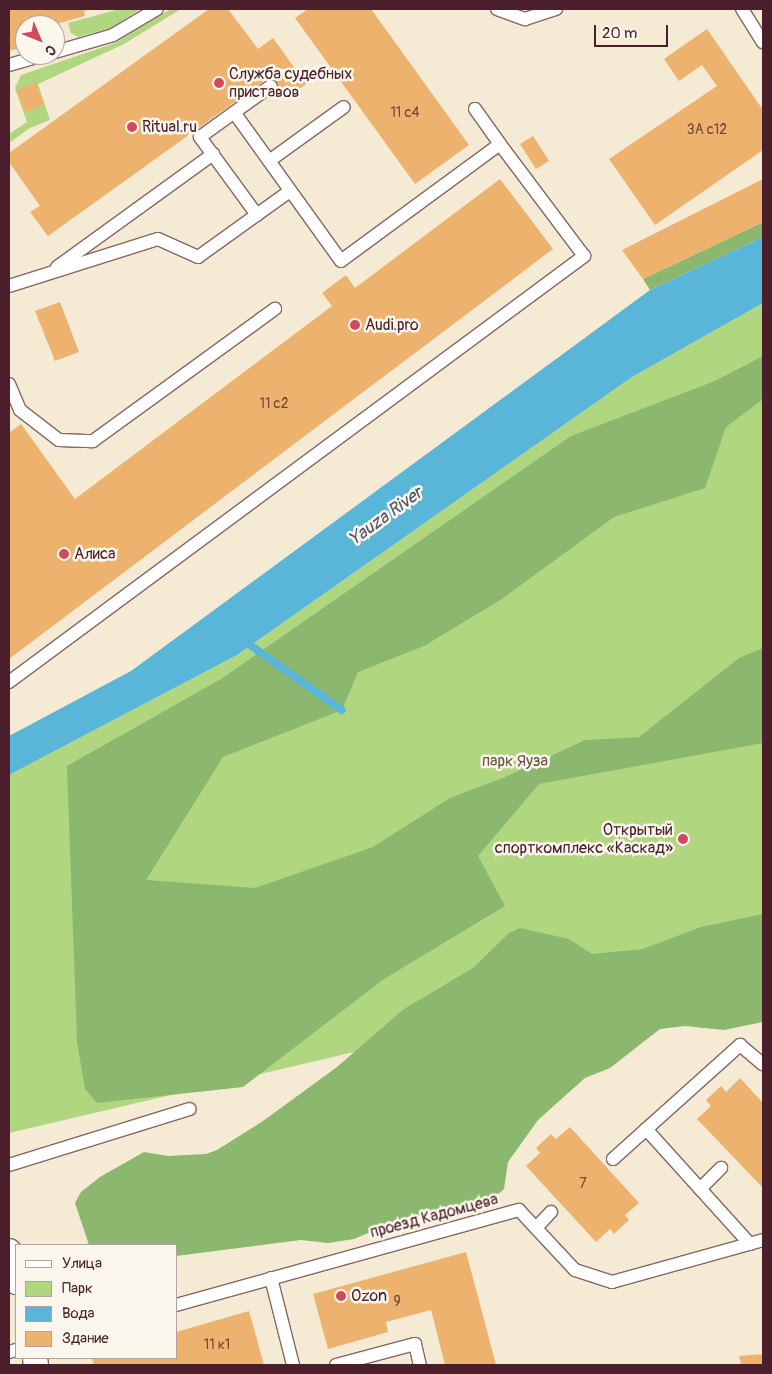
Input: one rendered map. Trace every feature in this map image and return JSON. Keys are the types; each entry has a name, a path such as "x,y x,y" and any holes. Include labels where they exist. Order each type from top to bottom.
{"street":[{"path":"9,1250 15,1277"}],"lane":[{"path":"65,49 113,35 157,9"},
{"path":"497,9 525,19 556,9"},
{"path":"742,9 763,42"},
{"path":"256,215 200,137 271,86"},
{"path":"269,161 344,107"},
{"path":"9,682 584,256 474,109"},
{"path":"234,112 341,261 500,144"},
{"path":"47,273 213,154"},
{"path":"9,286 158,239 198,256 290,191"},
{"path":"9,384 20,410 59,440 93,442 275,309"},
{"path":"613,1159 740,1045 763,1064"},
{"path":"9,1165 190,1109"},
{"path":"646,1129 750,1244"},
{"path":"700,1189 721,1168"},
{"name":"проезд Кадомцева","path":"178,1304 519,1210 575,1270 612,1282 763,1240"},
{"path":"536,1228 551,1212"},
{"path":"271,1278 293,1365"},
{"path":"336,1365 414,1344 420,1365"}],"green space":[{"path":"120,9 140,9 111,28 78,37 71,33 68,23"},
{"path":"171,9 181,9 124,44 38,84 50,120 30,128 9,143 9,134 27,122 15,88 21,75 50,65 65,65 65,60 115,43"},
{"path":"763,222 763,237 650,290 643,279"},
{"name":"парк Яуза","path":"763,303 763,956 9,1133 9,775 237,655 632,377"},
{"path":"763,356 763,399 726,427 705,488 614,517 502,599 424,646 358,672 342,710 223,757 146,880 255,888 373,847 450,798 503,778 585,740 639,737 739,658 763,648 763,743 539,784 478,856 505,906 384,979 243,1087 97,1103 85,1089 77,1042 67,766 221,679 571,436 715,381"},
{"path":"763,914 763,1022 724,1030 685,1026 660,1029 610,1068 585,1078 538,1120 508,1162 504,1189 494,1198 457,1211 404,1218 354,1239 328,1243 301,1240 178,1256 178,1244 89,1244 75,1203 81,1192 100,1177 144,1152 168,1156 206,1154 217,1150 263,1121 337,1067 404,1009 473,968 509,933 520,928 569,939 592,954 643,949 701,927"}],"water":[{"name":"Yauza River","path":"763,237 763,303 632,377 237,655 9,775 9,736 131,671 650,290"}],"building":[{"path":"9,9 91,9 84,11 85,16 65,22 65,15 15,15 15,49 9,51"},
{"path":"209,9 228,9 258,49 273,38 306,84 287,98 271,76 48,236 30,212 40,206 9,162 9,153"},
{"path":"308,9 371,9 469,145 415,184 295,18"},
{"path":"707,29 763,110 763,150 655,225 609,159 717,86 702,65 679,81 664,59"},
{"path":"36,82 44,105 25,112 17,90"},
{"path":"533,136 549,161 536,169 520,144"},
{"path":"500,179 553,249 9,659 9,433 21,424 75,499 332,306 322,293 346,275 355,288"},
{"path":"763,179 763,222 643,279 622,250"},
{"path":"60,302 79,352 55,361 35,311"},
{"path":"740,1078 763,1103 763,1188 697,1119 711,1106 706,1100 721,1086 726,1092"},
{"path":"570,1127 639,1203 625,1215 629,1220 614,1234 610,1229 596,1242 526,1166 540,1153 536,1148 551,1134 556,1139"},
{"path":"466,1252 496,1365 445,1365 431,1310 386,1322 388,1332 328,1349 313,1294"},
{"path":"249,1311 264,1365 94,1365 92,1359 178,1359 178,1331"},
{"path":"763,1354 763,1365 737,1365 741,1364 739,1356"}],"waterway":[{"path":"243,640 342,710"}],"place":[{"name":"Служба судебных приставов","path":"219,83"},
{"name":"Ritual.ru","path":"132,127"},
{"name":"Audi.pro","path":"355,325"},
{"name":"Алиса","path":"64,554"},
{"name":"Открытый спорткомплекс «Каскад»","path":"683,839"},
{"name":"Ozon","path":"341,1296"}]}
